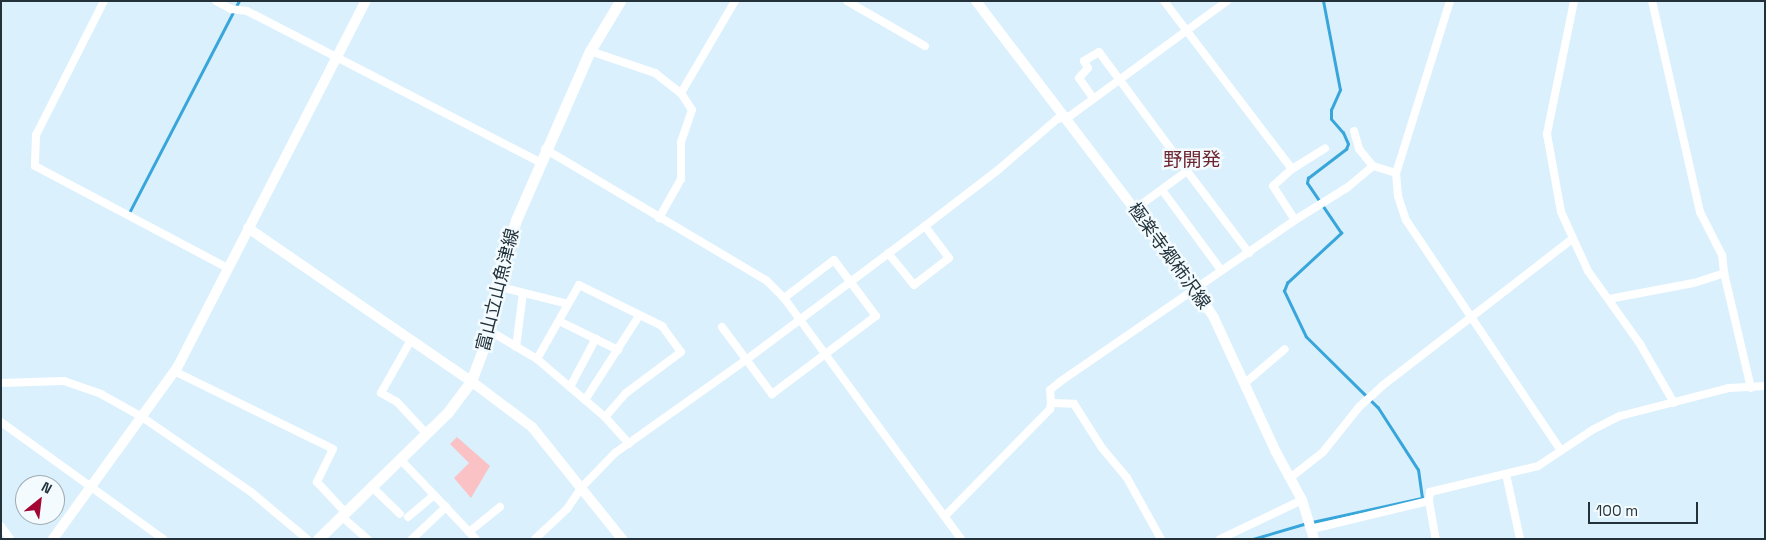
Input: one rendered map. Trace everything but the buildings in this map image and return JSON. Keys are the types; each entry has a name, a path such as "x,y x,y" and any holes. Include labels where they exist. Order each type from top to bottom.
{"main road":[{"name":"富山立山魚津線","path":"318,539 448,412 471,381 490,331 496,286 506,245 539,162 590,51 620,1"}],"street":[{"path":"104,1 36,135 35,166 228,268"},
{"path":"216,1 231,9 247,11 539,162"},
{"path":"53,539 61,534 91,487 174,371 366,1"},
{"path":"681,93 735,1"},
{"path":"848,1 925,46"},
{"path":"1164,1 1292,169"},
{"path":"535,539 567,509 582,487 615,453 746,360 850,280 888,254 1063,116 1070,116 1227,1"},
{"path":"1450,1 1396,173 1398,196 1406,220 1561,450"},
{"path":"1574,1 1547,134 1561,212 1588,271 1609,299 1674,403"},
{"path":"1652,1 1700,212 1722,254 1724,273 1751,388"},
{"name":"極楽寺郷柿沢線","path":"980,3 1063,116 1194,287 1214,318 1302,500 1313,534"},
{"path":"590,51 655,73 681,93 692,110 681,142 681,179 659,218"},
{"path":"1093,98 1079,78 1088,68 1084,61 1099,52 1249,253"},
{"path":"1354,131 1359,149 1373,166 1396,173"},
{"path":"1295,220 1273,186 1292,169 1325,148"},
{"path":"545,149 767,281 784,298 798,320 946,516 961,539"},
{"path":"946,516 1050,409 1050,390 1194,287 1348,187 1373,166"},
{"path":"1135,210 1187,171"},
{"path":"1162,190 1221,270"},
{"path":"888,254 914,285 949,258 925,226"},
{"path":"248,228 471,381 532,428 582,487 622,539"},
{"path":"1290,478 1323,452 1359,407 1382,386 1572,239"},
{"path":"722,327 772,394 876,316 834,260 784,298"},
{"path":"1609,299 1694,283 1724,273"},
{"path":"496,286 568,304"},
{"path":"537,359 579,286 662,326 681,352 626,393 605,417"},
{"path":"516,347 523,293"},
{"path":"585,400 639,316"},
{"path":"559,321 618,350"},
{"path":"490,331 537,359 605,417 630,444"},
{"path":"570,388 596,338"},
{"path":"411,340 381,392 397,402 426,433"},
{"path":"1245,383 1286,350"},
{"path":"174,371 333,449 317,482 343,514 367,539"},
{"path":"1,384 64,381 101,394 142,417 251,492 307,539"},
{"path":"1436,539 1428,501 1430,492 1538,466 1561,450 1620,416 1729,388 1765,386"},
{"path":"1051,403 1074,404 1102,448 1127,478 1161,539"},
{"path":"1,422 163,539"},
{"path":"400,459 476,539"},
{"path":"1506,474 1520,539"},
{"path":"371,486 400,514"},
{"path":"408,517 434,495"},
{"path":"1220,539 1302,500"},
{"path":"1313,534 1428,501"},
{"path":"412,539 446,507"},
{"path":"469,532 500,507"},
{"path":"1,526 10,539"}],"shaded area":[{"path":"457,437 490,466 471,498 454,478 469,463 450,444"}],"waterway":[{"path":"130,211 239,1"},
{"path":"1312,522 1422,498 1418,470 1378,408 1306,337 1284,291 1287,283 1341,233 1307,183 1308,178 1346,149 1348,144 1343,133 1331,119 1331,110 1340,90 1323,1"},
{"path":"1253,539 1307,523"}],"district":[{"name":"野開発","path":"1192,160"}]}
